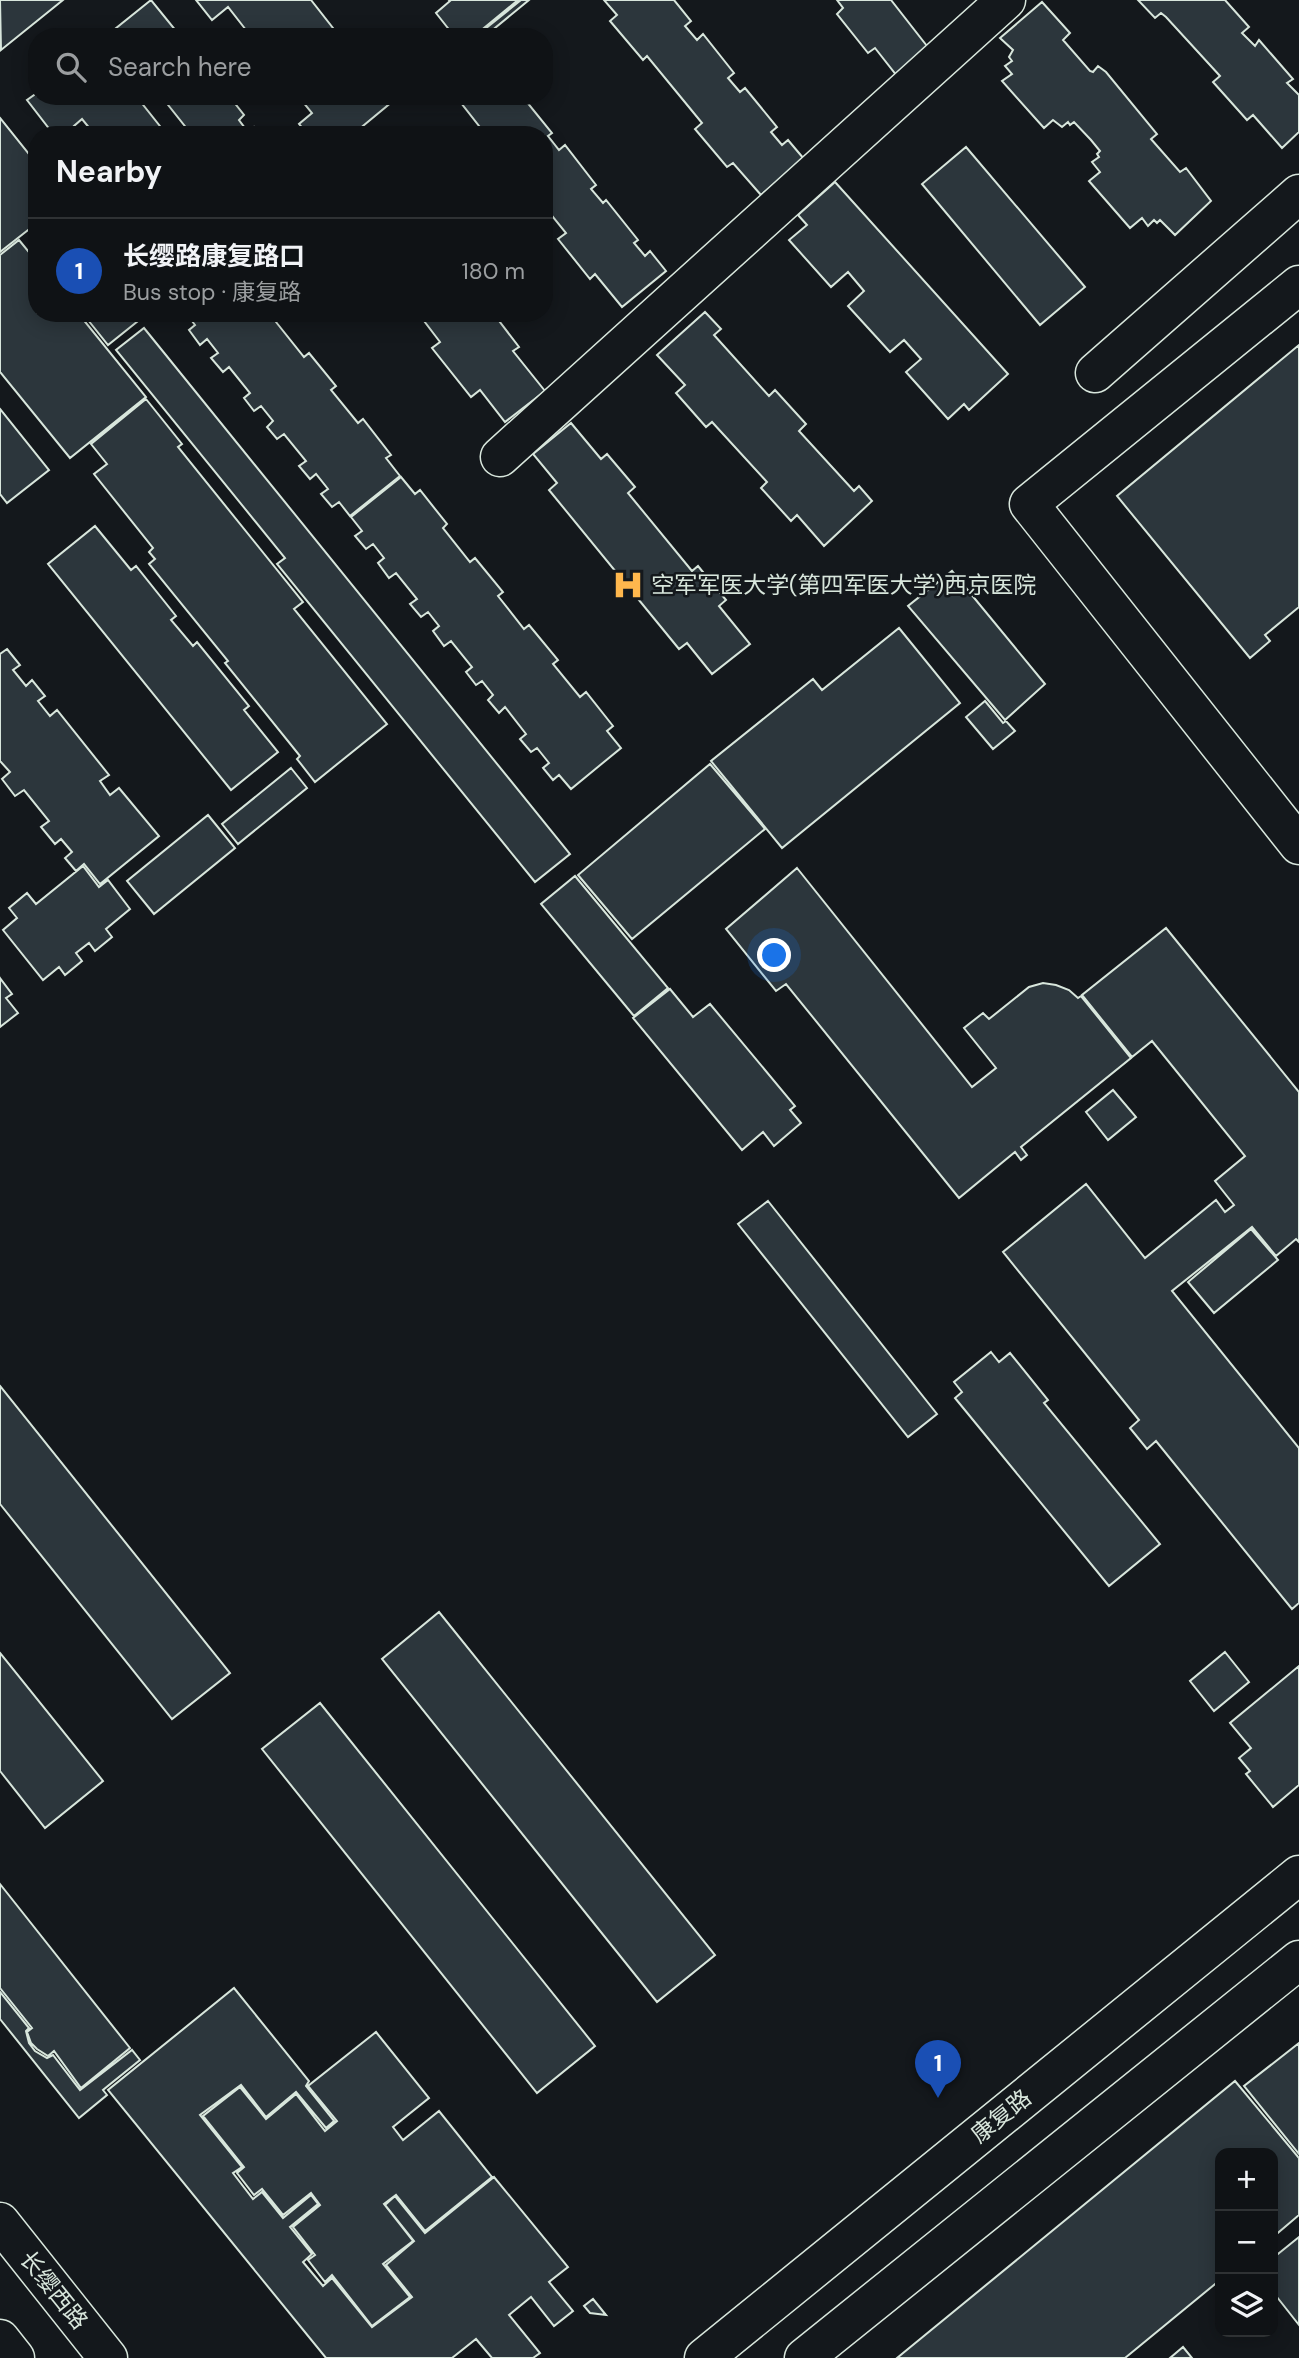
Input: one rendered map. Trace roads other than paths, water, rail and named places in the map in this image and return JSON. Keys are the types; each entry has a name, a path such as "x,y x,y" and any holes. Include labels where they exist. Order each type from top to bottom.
{"street":[{"path":"500,457 1006,0"},
{"path":"1095,373 1299,194"},
{"path":"1299,285 1029,504 1299,845"},
{"name":"康复路","path":"704,2358 1299,1875"},
{"path":"804,2358 1299,1960"},
{"name":"长缨西路","path":"0,2222 108,2358"},
{"path":"0,2339 15,2358"}],"place":[{"name":"空军军医大学(第四军医大学)西京医院","path":"628,585"},
{"name":"长缨路康复路口","path":"938,2098"}]}
